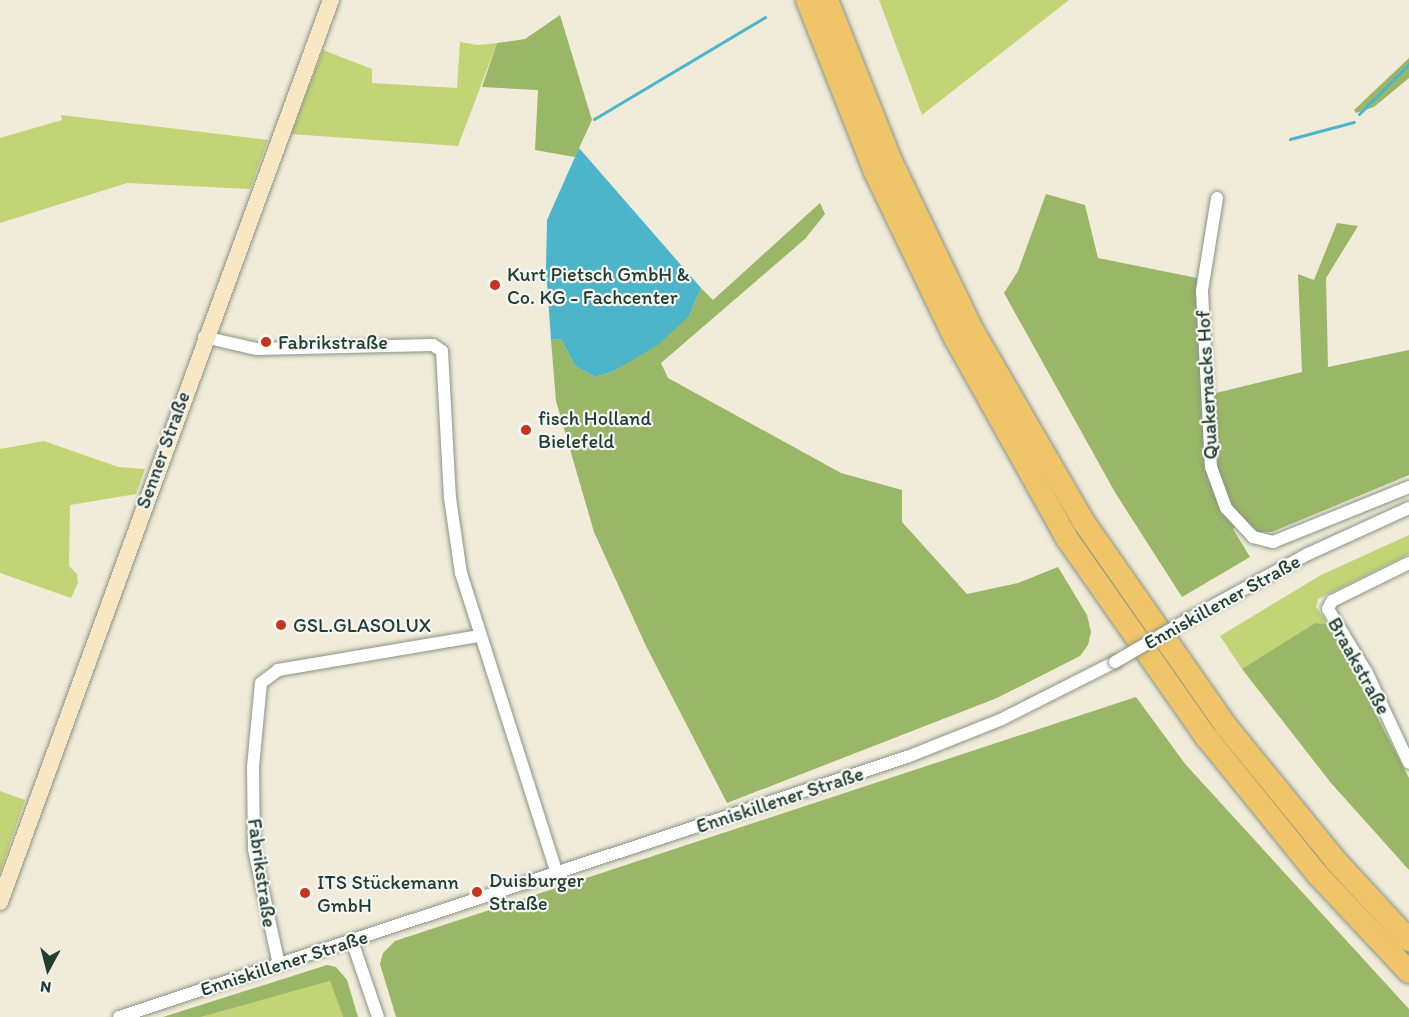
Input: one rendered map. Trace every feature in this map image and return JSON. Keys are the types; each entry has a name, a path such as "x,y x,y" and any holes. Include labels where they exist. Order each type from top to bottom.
{"highway":[{"path":"807,0 875,172 950,328 1066,537 1207,738 1318,875 1409,972"},
{"path":"827,0 892,163 973,330 1083,521 1226,726 1336,861 1409,940"}],"street":[{"name":"Senner Straße","path":"0,902 204,337 331,0"},
{"name":"Quakernacks Hof","path":"1217,198 1202,291 1211,467 1226,508 1253,537 1273,542 1409,486"},
{"path":"204,337 256,349 433,345 442,351 455,539 478,636 557,874"},
{"name":"Enniskillener Straße","path":"119,1017 557,874 965,735 1115,662 1308,554 1409,508"},
{"name":"Braakstraße","path":"1409,564 1332,601 1329,614 1367,673 1409,763"},
{"name":"Fabrikstraße","path":"279,965 254,849 253,766 261,683 278,670 478,636"},
{"path":"352,941 378,1017"}],"green space":[{"path":"879,0 1069,0 922,115"},
{"path":"560,15 592,120 575,157 535,150 538,90 482,87 497,43 525,39"},
{"path":"460,42 478,45 497,43 458,146 291,134 323,50 372,69 372,83 457,88"},
{"path":"1409,58 1409,78 1374,107 1356,113 1354,110"},
{"path":"61,115 268,140 250,189 127,183 0,223 0,138 62,120"},
{"path":"1046,194 1085,205 1098,258 1197,278 1212,394 1302,372 1298,274 1314,280 1337,223 1358,226 1326,278 1328,367 1409,350 1409,475 1272,532 1259,532 1243,522 1233,529 1250,557 1182,597 1116,494 1004,293 1018,271"},
{"path":"820,203 825,214 805,239 661,363 668,378 841,473 902,490 902,522 967,594 1018,583 1058,567 1087,615 1091,632 1088,645 1080,656 997,698 727,803 646,646 594,532 556,401 551,340 561,339 575,366 595,377 614,371 689,316 701,288 713,300"},
{"path":"44,441 118,467 145,469 136,494 70,505 69,566 77,574 78,583 71,598 0,573 0,449"},
{"path":"1409,535 1409,554 1318,599 1316,607 1328,624 1315,623 1242,669 1220,636 1321,575"},
{"path":"1315,623 1328,624 1409,778 1409,870 1331,783 1242,669"},
{"path":"1136,697 1186,765 1409,1009 1409,1017 396,1017 380,964 383,953 395,941"},
{"path":"0,791 25,800 0,872"},
{"path":"327,965 336,967 347,980 358,1017 343,1017 330,981 201,1017 163,1017"},
{"path":"330,981 343,1017 201,1017"}],"water":[{"path":"579,148 701,288 689,316 659,344 614,371 595,377 575,366 561,339 551,340 546,268 547,220"}],"waterway":[{"path":"594,119 765,17"},
{"path":"1359,114 1409,64"},
{"path":"1290,139 1354,122"}],"place":[{"name":"Kurt Pietsch GmbH & Co. KG - Fachcenter","path":"495,285"},
{"name":"Fabrikstraße","path":"266,342"},
{"name":"fisch Holland Bielefeld","path":"526,430"},
{"name":"GSL.GLASOLUX","path":"281,625"},
{"name":"Duisburger Straße","path":"477,892"},
{"name":"ITS Stückemann GmbH","path":"305,893"}]}
